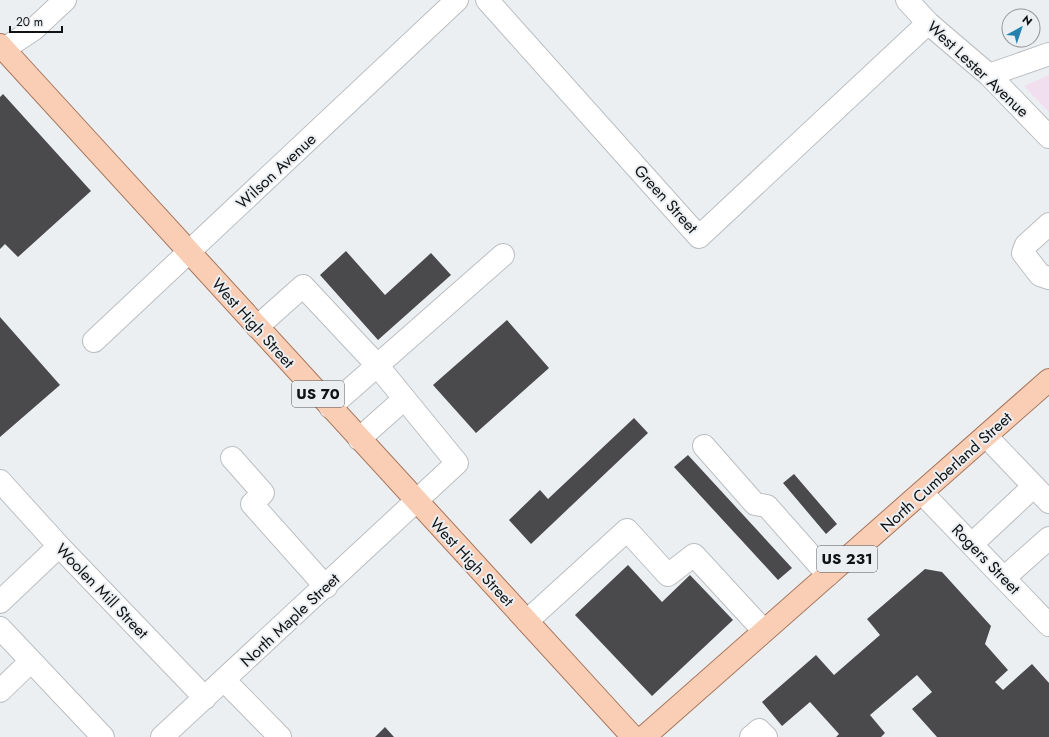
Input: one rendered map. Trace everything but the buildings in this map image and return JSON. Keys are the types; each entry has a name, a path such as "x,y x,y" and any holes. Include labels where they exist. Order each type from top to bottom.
{"main road":[{"name":"West High Street","path":"1,48 633,737"},
{"name":"North Cumberland Street","path":"644,737 1049,380"}],"street":[{"path":"1,48 34,29 65,0"},
{"name":"Wilson Avenue","path":"94,341 457,0"},
{"name":"Green Street","path":"488,0 699,236 928,22"},
{"name":"West Lester Avenue","path":"907,0 928,22 989,75 1049,138"},
{"path":"989,75 1049,54"},
{"path":"1049,224 1026,245 1023,253 1040,275 1049,278"},
{"path":"330,407 503,255"},
{"path":"257,327 303,286 377,365 404,399 359,439"},
{"name":"North Maple Street","path":"162,737 225,681 457,463 404,399"},
{"path":"986,436 1049,502"},
{"path":"704,446 755,504 767,506 828,575"},
{"path":"232,458 263,492 252,504 326,587"},
{"name":"Woolen Mill Street","path":"0,481 59,546 205,698"},
{"path":"972,544 1034,486"},
{"name":"Rogers Street","path":"922,493 1004,578 1044,611"},
{"path":"527,621 627,530 668,575 694,555 764,631"},
{"path":"1004,578 1049,538"},
{"path":"0,602 59,546"},
{"path":"0,628 103,737"},
{"path":"0,691 30,660"},
{"path":"225,681 280,737"},
{"path":"751,737 759,730 766,737"}],"shaded area":[{"path":"1049,75 1049,112 1024,86"}]}
